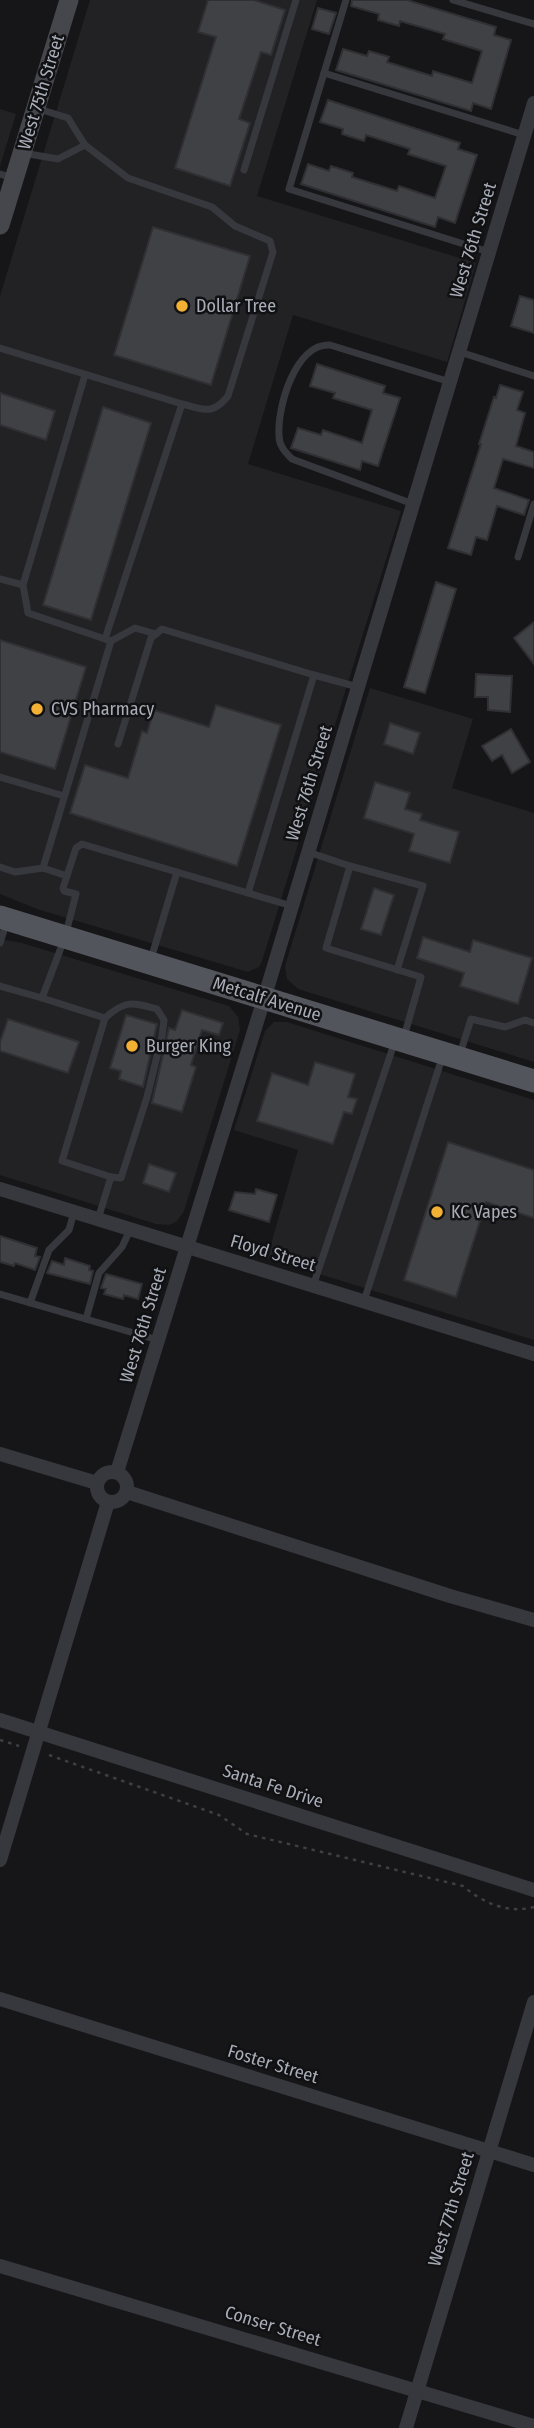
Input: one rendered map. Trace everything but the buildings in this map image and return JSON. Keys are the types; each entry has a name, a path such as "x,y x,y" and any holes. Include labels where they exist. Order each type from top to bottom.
{"main road":[{"name":"West 75th Street","path":"0,225 7,176 23,153 66,1"},
{"name":"Metcalf Avenue","path":"3,918 534,1082"}],"street":[{"name":"West 76th Street","path":"117,1472 264,999 534,103"},
{"name":"Floyd Street","path":"1,1192 98,1219 534,1354"},
{"path":"0,1454 97,1483"},
{"path":"117,1472 127,1481 127,1492 117,1502 108,1502 99,1495 97,1483 106,1473 117,1472"},
{"path":"127,1492 450,1596 534,1620"},
{"path":"0,1860 108,1502"},
{"name":"Santa Fe Drive","path":"0,1720 534,1890"},
{"name":"Foster Street","path":"0,1999 534,2165"},
{"name":"West 77th Street","path":"406,2428 534,2002"},
{"name":"Conser Street","path":"0,2266 534,2426"}],"lane":[{"path":"244,170 296,0"},
{"path":"346,0 289,189 489,252"},
{"path":"453,0 534,24"},
{"path":"324,73 524,135"},
{"path":"0,348 182,404 211,410 228,396 273,252 270,241 228,222 212,207 128,178 85,145 68,118 36,108"},
{"path":"23,153 58,159 85,145"},
{"path":"413,505 292,459 279,439 285,397 299,362 305,354 321,344 450,382"},
{"path":"459,351 534,376"},
{"path":"85,375 23,585 28,613 108,640 135,628 156,634"},
{"path":"43,868 108,640 182,404"},
{"path":"518,557 534,504"},
{"path":"0,579 23,585"},
{"path":"118,744 151,638 162,629 358,687"},
{"path":"248,894 314,675"},
{"path":"0,776 64,796"},
{"path":"42,998 65,937 76,894 64,891 63,888 76,848 82,844 292,906"},
{"path":"308,852 423,886 397,970"},
{"path":"313,1286 421,978 326,948 350,866"},
{"path":"0,867 15,872 43,868 67,876"},
{"path":"150,963 177,872"},
{"path":"0,943 3,918"},
{"path":"0,986 105,1018"},
{"path":"131,1002 157,1009 164,1020 147,1097 121,1178 62,1161 105,1018 116,1008 131,1002"},
{"path":"364,1301 451,1056 471,1019 505,1027 525,1020 534,1023"},
{"path":"98,1219 111,1177"},
{"path":"30,1303 49,1250 69,1230 74,1212"},
{"path":"86,1319 99,1273 122,1247 130,1229"},
{"path":"0,1294 159,1340"}],"path":[{"path":"0,1740 219,1815 247,1833 463,1886 480,1901 519,1911 534,1907"}],"shaded area":[{"path":"90,0 317,0 257,196 476,263 447,362 293,315 248,464 401,511 262,961 259,967 248,972 37,909 0,894 0,296"},
{"path":"0,109 16,114 0,166"},
{"path":"370,688 473,719 452,788 534,813 534,1062 298,989 287,979 285,966"},
{"path":"0,939 22,943 229,1006 238,1017 240,1030 184,1211 177,1221 169,1225 156,1224 0,1175"},
{"path":"274,1022 287,1022 534,1100 534,1340 267,1258 298,1150 234,1130 265,1031"}],"place":[{"name":"Dollar Tree","path":"182,306"},
{"name":"CVS Pharmacy","path":"37,709"},
{"name":"Burger King","path":"132,1046"},
{"name":"KC Vapes","path":"437,1212"}]}
